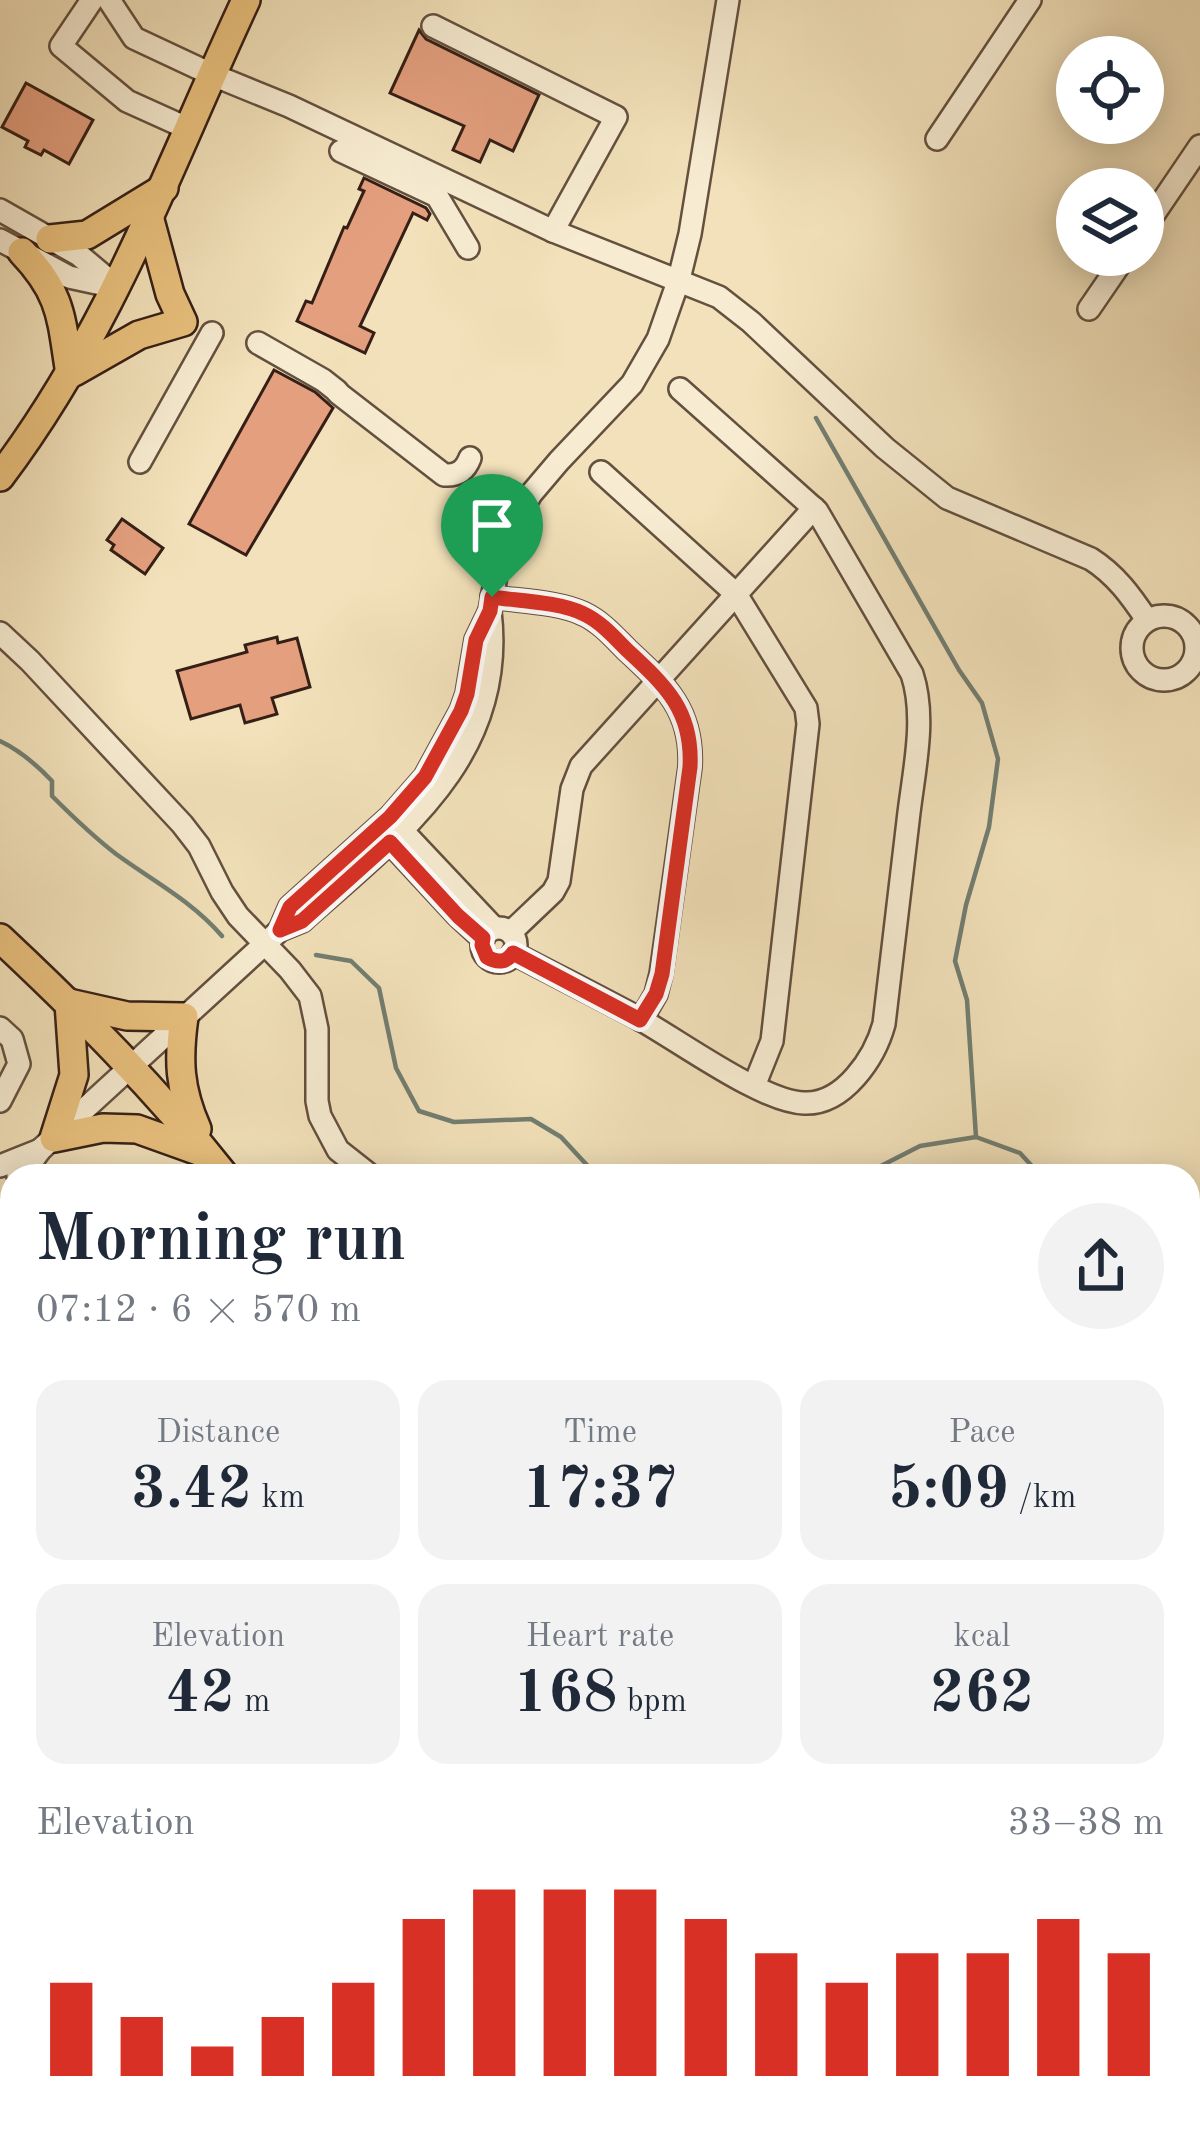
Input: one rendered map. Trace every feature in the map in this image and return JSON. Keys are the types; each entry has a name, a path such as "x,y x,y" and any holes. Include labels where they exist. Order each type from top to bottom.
{"main road":[{"path":"0,477 70,374 117,287 246,0"},
{"path":"50,239 87,235 164,188"},
{"path":"70,374 139,335 182,322 150,220"},
{"path":"11,246 44,275 60,307 70,374"},
{"path":"0,938 131,1067 215,1164"},
{"path":"69,1003 128,1016 184,1017 180,1067 184,1100 216,1164"},
{"path":"47,1144 74,1076 69,1003"},
{"path":"47,1144 103,1128 137,1129 214,1164"}],"street":[{"path":"92,0 61,46 127,101 189,129"},
{"path":"109,0 134,38 553,232 718,297 947,498 1091,559 1108,570 1147,620"},
{"path":"31,1164 272,937 290,907 390,830 451,734 467,694 476,640 491,604 498,564 522,510 559,461 632,384 658,339 690,234 728,0"},
{"path":"937,139 1030,0"},
{"path":"433,26 616,117 553,232"},
{"path":"1164,206 1193,172 1200,146"},
{"path":"341,151 437,196 468,248"},
{"path":"0,210 80,256 117,287"},
{"path":"11,246 68,277 117,287"},
{"path":"1089,309 1112,276"},
{"path":"140,462 212,333"},
{"path":"258,343 323,380 444,475 461,472 470,458"},
{"path":"390,830 458,916 754,1086 797,1103 824,1101 866,1064 879,1044 884,1024 919,706 912,674 825,520 680,389"},
{"path":"601,472 736,595 806,708 808,724 772,1041 754,1086"},
{"path":"500,938 553,892 560,880 572,789 580,766 814,508"},
{"path":"491,604 584,614 659,680 686,723 690,767 660,984 640,1020"},
{"path":"0,633 182,824 230,904 272,937 315,1008 320,1116 338,1150 355,1164"},
{"path":"0,1028 12,1039 19,1064 0,1101"},
{"path":"4,1164 47,1144"}],"building":[{"path":"419,30 426,39 539,95 513,151 490,140 480,162 453,150 464,126 390,93"},
{"path":"26,83 93,120 69,164 44,150 41,155 25,147 28,141 2,127"},
{"path":"364,178 430,214 427,220 413,213 360,326 374,333 365,353 297,321 306,301 312,303 364,191 359,189"},
{"path":"274,370 315,392 333,408 246,555 189,524"},
{"path":"122,519 163,548 145,574 111,550 114,545 107,540"},
{"path":"277,637 278,643 297,638 310,687 272,698 277,714 245,723 240,705 191,719 177,671 247,652 245,645"}],"waterway":[{"path":"816,418 982,703 998,759 989,827 955,961 967,1000 976,1137"},
{"path":"0,741 52,781 52,796 91,833 185,902 222,936"},
{"path":"316,955 351,961 379,988 396,1068 419,1111 454,1122 531,1119 561,1137 586,1164"},
{"path":"885,1164 920,1146 976,1137 1020,1153 1030,1164"}],"route":[{"path":"492,597 572,610 597,622 659,680 686,723 690,767 662,974 640,1020 513,953 500,962 487,957 483,938 390,842 302,921 280,930 290,907 410,798 425,777 461,711 476,640 492,597"}]}
